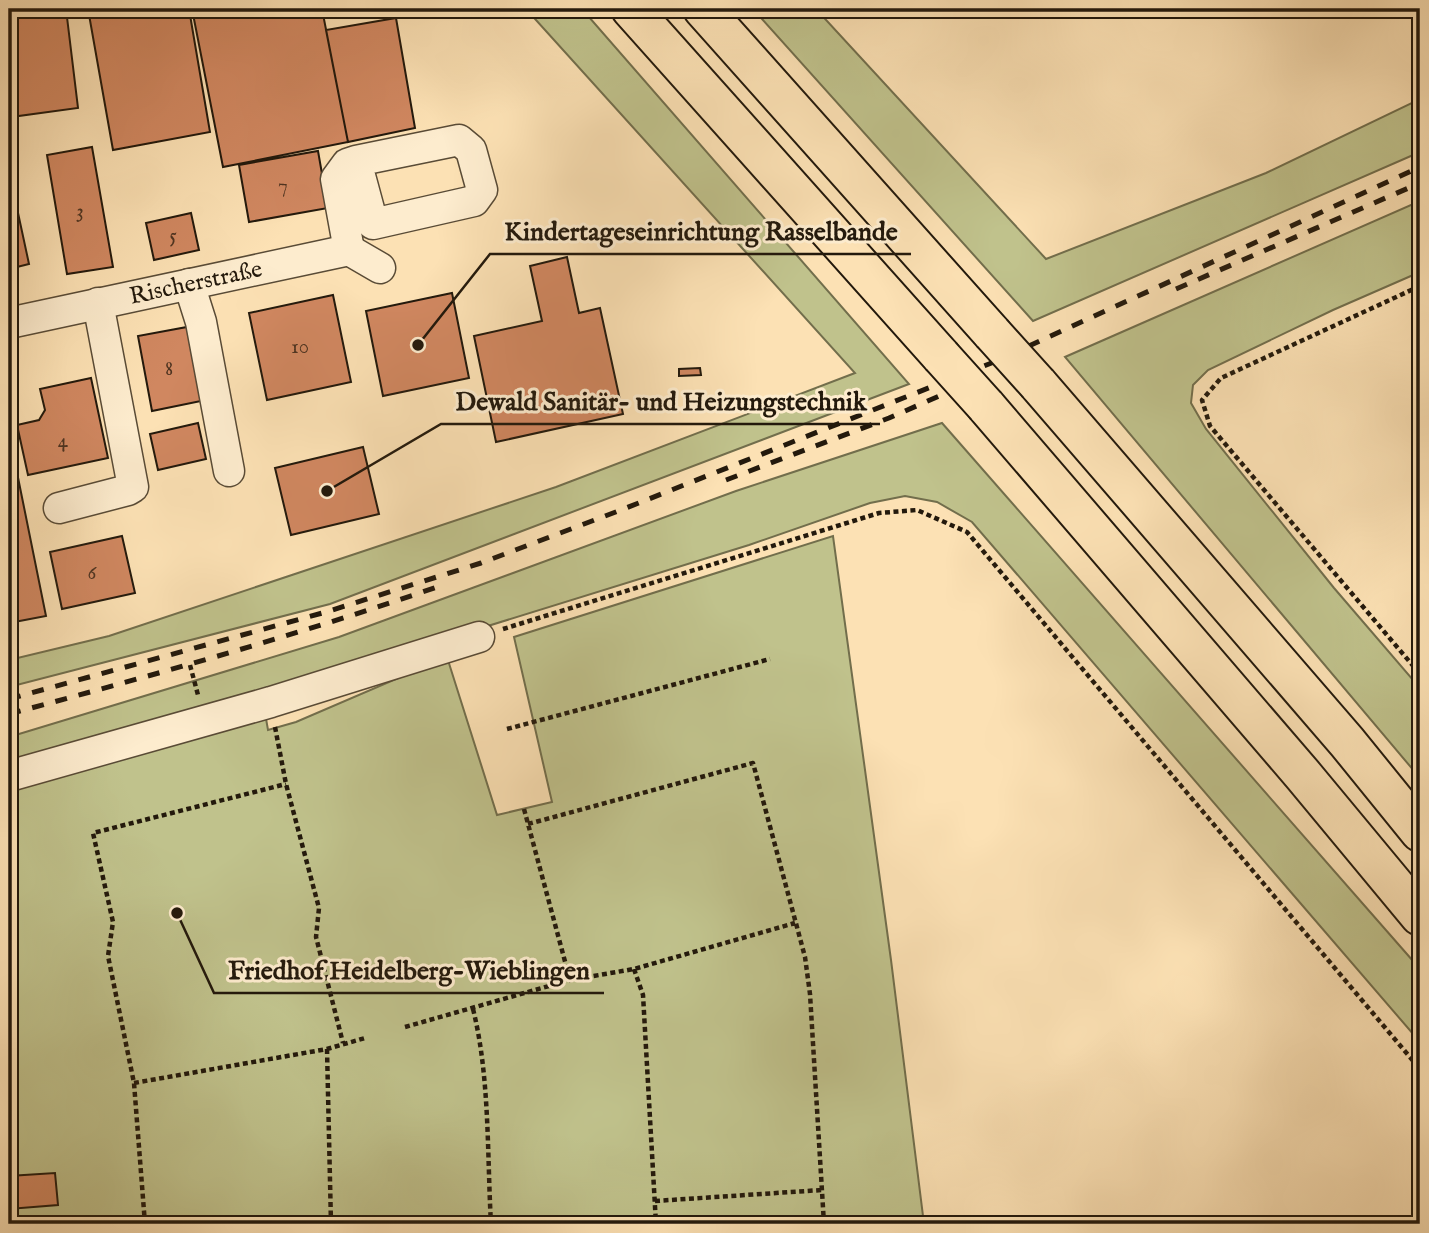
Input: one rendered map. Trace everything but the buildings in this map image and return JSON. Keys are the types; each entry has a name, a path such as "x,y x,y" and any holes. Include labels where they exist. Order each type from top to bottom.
{"highway":[{"path":"631,9 986,406 1420,916"},
{"path":"703,9 1038,384 1420,832"}],"street":[{"path":"356,162 347,164 335,179 349,250 380,268"},
{"name":"Rischerstraße","path":"9,323 349,250"},
{"path":"189,284 201,322 229,471"},
{"path":"59,508 128,491 133,487 98,303"},
{"path":"9,776 271,702 479,637"}],"path":[{"path":"1420,286 1221,378 1202,400 1210,426 1420,674"},
{"path":"479,637 879,513 917,510 968,532 1420,1069"},
{"path":"508,729 770,659"},
{"path":"190,665 199,699"},
{"path":"271,702 286,784 319,908 316,937 343,1043"},
{"path":"528,824 753,764 805,957 810,994 824,1224"},
{"path":"145,1224 134,1083 108,956 113,922 93,833 286,784"},
{"path":"524,809 570,980"},
{"path":"405,1027 570,980 634,969 795,923"},
{"path":"634,969 643,995 656,1224"},
{"path":"473,1009 482,1064 491,1224"},
{"path":"134,1083 327,1049 365,1038"},
{"path":"327,1049 331,1224"},
{"path":"654,1201 822,1190"}],"green space":[{"path":"526,9 582,9 909,384 330,604 9,687 9,660 109,636 556,487 855,373"},
{"path":"753,9 816,9 1046,259 1266,173 1420,99 1420,152 1033,321"},
{"path":"1420,201 1420,272 1208,370 1193,385 1191,403 1206,429 1334,588 1420,688 1420,778 1065,357"},
{"path":"942,423 1420,969 1420,1042 972,522 937,502 905,496 870,503 749,545 262,696 268,730 296,722 447,657 497,815 552,802 514,637 833,536 924,1224 9,1224 9,737 339,637 736,491"}],"railway":[{"path":"9,699 326,612 481,563 994,362 1420,167"},
{"path":"1176,289 1420,183"},
{"path":"726,480 889,418 969,383"},
{"path":"9,714 226,654 440,586"}],"place":[{"name":"Kindertageseinrichtung Rasselbande","path":"418,345"},
{"name":"Dewald Sanitär- und Heizungstechnik","path":"327,491"},
{"name":"Friedhof Heidelberg-Wieblingen","path":"177,913"}]}
